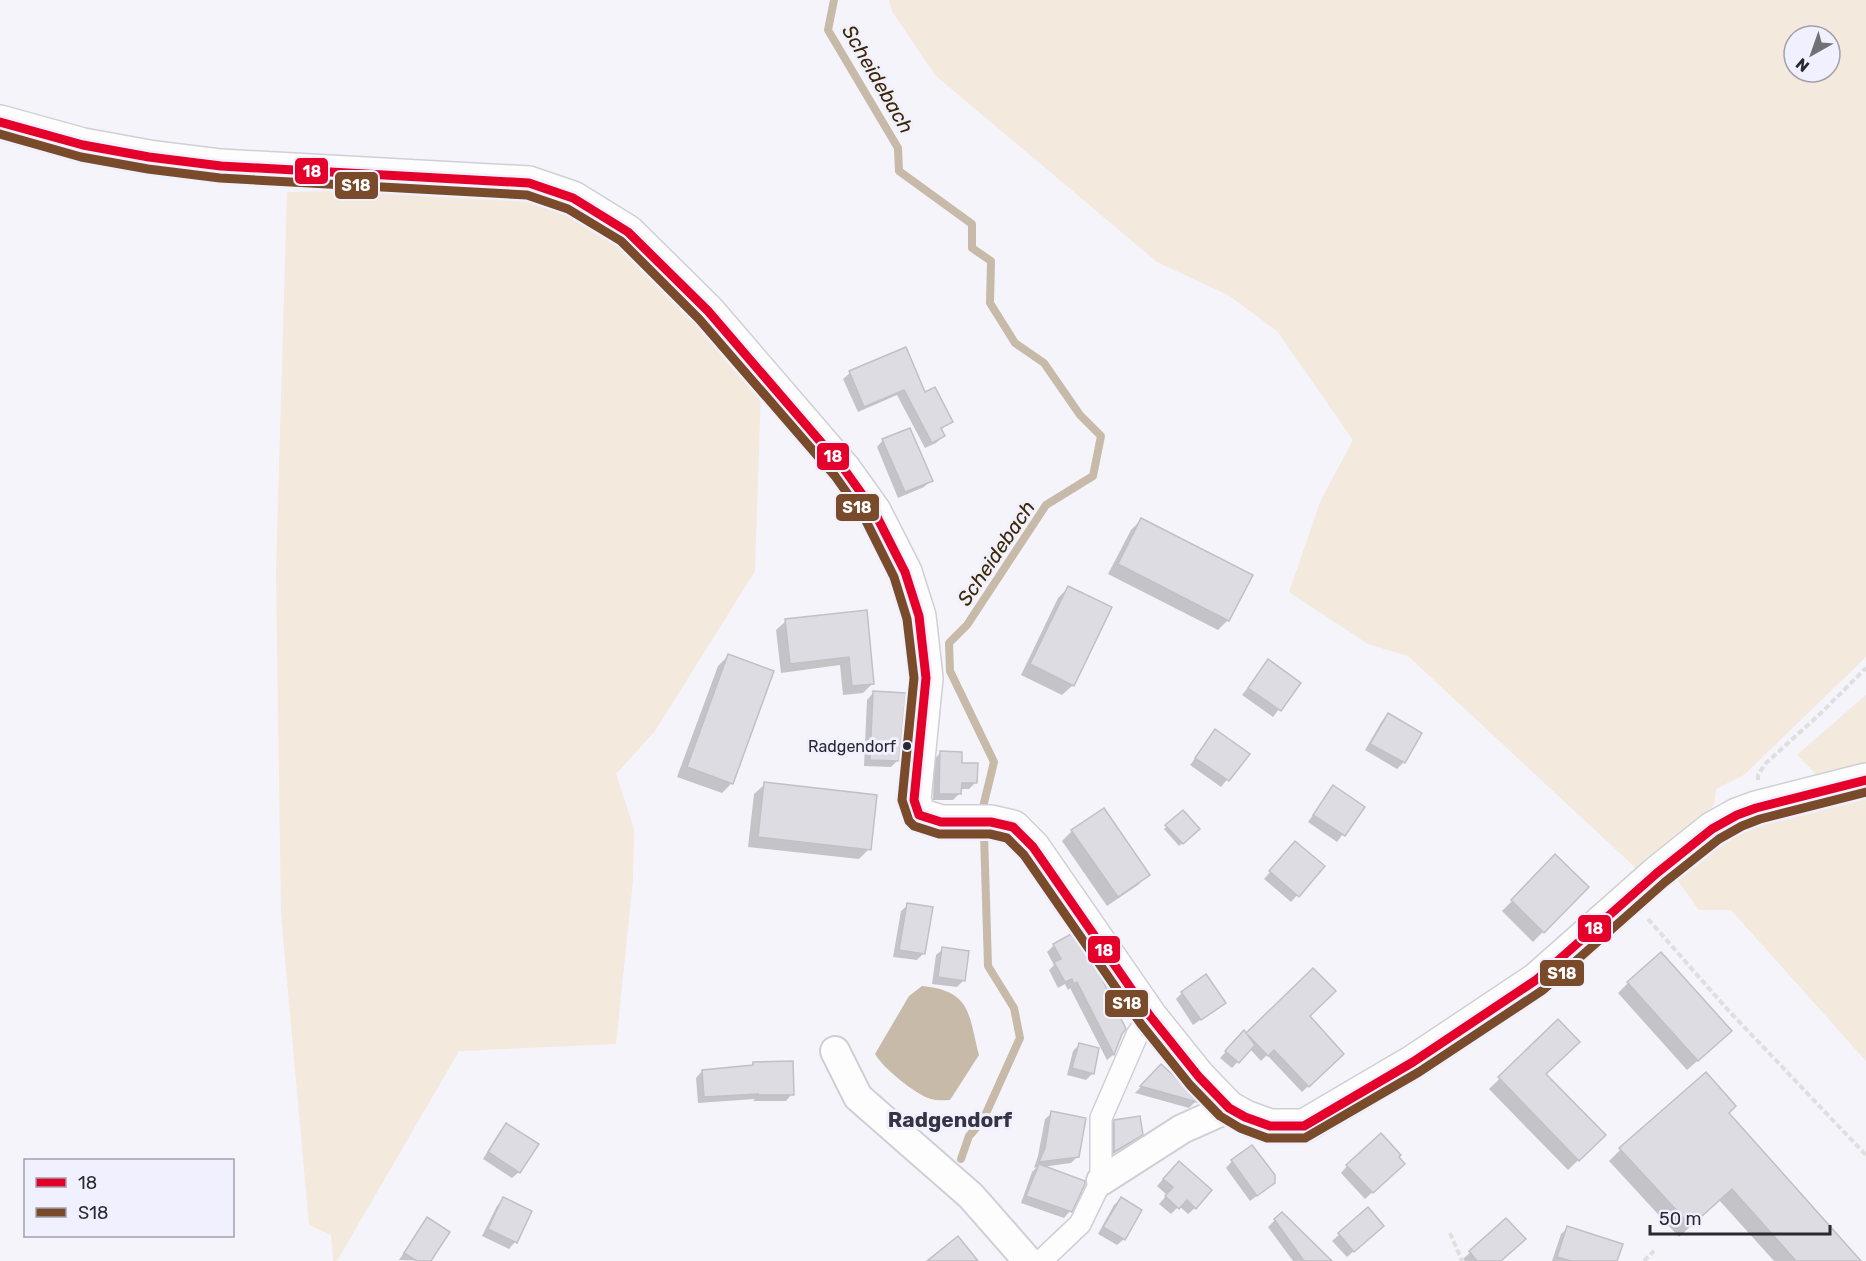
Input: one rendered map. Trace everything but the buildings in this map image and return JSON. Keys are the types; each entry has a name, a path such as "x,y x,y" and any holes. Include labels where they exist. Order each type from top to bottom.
{"street":[{"path":"0,122 83,145 149,157 221,166 530,183 573,198 628,232 708,311 843,469 880,521 905,572 919,616 926,678 914,800 919,815 941,822 991,822 1013,827 1033,847 1150,1016 1199,1077 1229,1108 1245,1117 1270,1126 1304,1126 1413,1062 1536,980 1657,873 1712,829 1737,815 1756,808 1866,780"},
{"path":"1041,1261 1080,1224 1101,1181 1101,1118 1137,1035 1150,1016"},
{"path":"835,1050 858,1097 971,1196 1028,1261"},
{"path":"1101,1181 1182,1129 1229,1108"}],"path":[{"path":"1756,808 1758,774 1765,764 1866,668"},
{"path":"1630,898 1728,1010 1866,1155"},
{"path":"1450,1233 1462,1261"},
{"path":"1644,1261 1654,1251"}],"shaded area":[{"path":"889,0 1866,0 1866,657 1744,775 1716,789 1714,805 1639,871 1408,656 1368,644 1289,592 1321,500 1353,440 1277,331 1228,295 1157,262 935,75 892,11"},
{"path":"376,190 508,194 559,209 604,231 650,266 761,390 755,571 655,731 616,774 634,829 633,880 616,1044 459,1051 337,1261 333,1261 331,1235 309,1225 281,914 276,572 287,192"},
{"path":"1866,695 1866,768 1821,779 1797,755"},
{"path":"1866,792 1866,1061 1731,910 1699,910 1673,874 1720,843 1783,811"},
{"path":"922,986 950,993 959,999 969,1016 979,1055 950,1100 933,1100 917,1092 892,1073 875,1054 909,996"}],"waterway":[{"name":"Scheidebach","path":"834,0 828,30 898,148 899,171 972,224 972,248 991,261 990,303 1015,343 1044,363 1080,415 1101,436 1093,476 1046,505 967,625 949,643 950,671 994,762 983,807"},
{"name":"Scheidebach","path":"961,1159 969,1136 983,1120 1020,1038 1014,1008 988,966 984,834"}],"transit line":[{"name":"18","path":"0,122 83,145 149,157 221,166 529,183 573,198 628,232 708,311 844,469 874,511 905,572 919,616 926,678 914,800 919,815 941,822 991,822 1013,827 1033,847 1150,1016 1199,1077 1229,1108 1245,1117 1270,1126 1304,1126 1413,1062 1536,980 1657,873 1712,829 1737,815 1756,808 1866,780"},
{"name":"S18","path":"0,134 81,157 148,169 220,178 527,195 568,209 621,241 699,319 835,476 864,517 894,577 907,619 914,678 902,800 909,821 914,826 939,834 990,834 1007,838 1024,855 1141,1024 1190,1085 1220,1116 1240,1128 1267,1138 1305,1138 1419,1072 1543,990 1665,882 1719,839 1760,819 1866,792"}],"place":[{"name":"Radgendorf","path":"907,746"}],"district":[{"name":"Radgendorf","path":"950,1119"}]}
